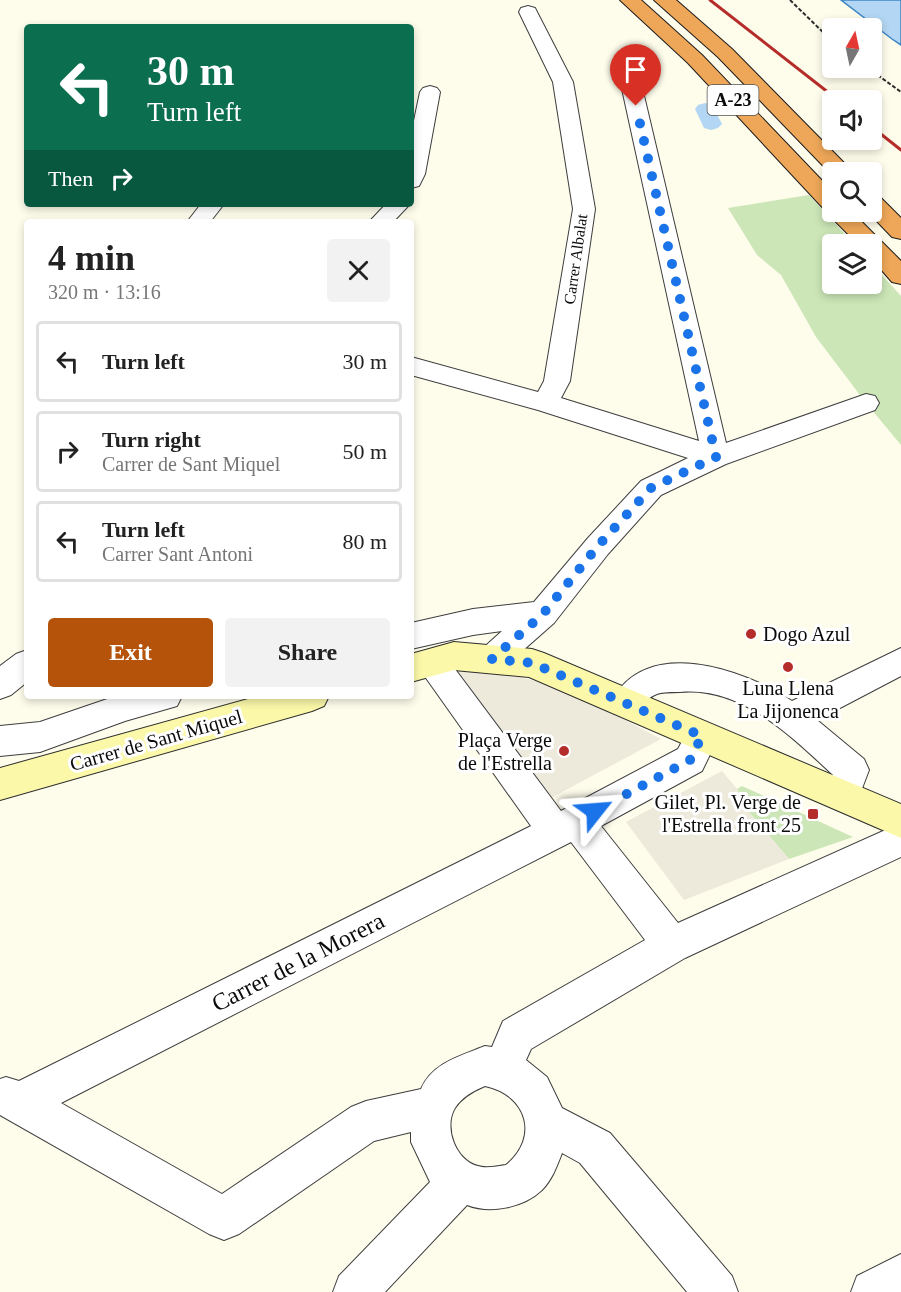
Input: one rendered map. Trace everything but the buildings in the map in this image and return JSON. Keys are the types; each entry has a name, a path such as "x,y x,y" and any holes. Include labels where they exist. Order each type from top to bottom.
{"highway":[{"name":"A-23","path":"630,0 695,59 822,193"},
{"name":"A-23","path":"664,0 725,53 833,162"},
{"path":"882,212 901,232"},
{"path":"849,222 860,234"},
{"path":"882,256 901,276"}],"street":[{"name":"Carrer Albalat","path":"528,12 563,82 584,208 557,381 545,403"},
{"path":"627,66 716,457"},
{"path":"414,174 430,92"},
{"path":"200,219 210,207"},
{"path":"414,367 545,403 716,457"},
{"path":"492,659 543,614 598,546 651,488 716,457 866,404"},
{"path":"414,635 473,622 543,614"},
{"path":"672,945 422,665 454,656 532,663 901,821"},
{"path":"792,717 901,661"},
{"path":"0,685 24,665"},
{"path":"627,704 643,684 681,676 710,678 745,690 792,717 852,770 843,796"},
{"name":"Carrer de Sant Miquel","path":"0,741 40,737 155,699"},
{"name":"Carrer de Sant Miquel","path":"0,784 301,699"},
{"path":"566,826 690,760 702,736"},
{"name":"Carrer de la Morera","path":"10,1098 566,826"},
{"path":"503,1068 517,1035 672,945 901,839"},
{"path":"485,1066 503,1068 518,1076 531,1088 540,1104 545,1121 545,1141 539,1159 528,1174 513,1185 494,1190 476,1189 459,1182 444,1168 433,1149 430,1128 433,1107 441,1090 453,1078 468,1070 485,1066"},
{"path":"10,1098 224,1219 366,1122 433,1107"},
{"path":"545,1121 595,1148 716,1292"},
{"path":"355,1292 459,1182"},
{"path":"873,1292 901,1276"}],"path":[{"path":"790,0 822,31"},
{"path":"882,78 901,92"}],"green space":[{"path":"809,195 822,209 822,222 834,222 845,234 822,234 822,294 882,294 882,275 901,296 901,445 816,337 781,275 757,255 728,208"},
{"path":"742,786 853,837 789,859 741,803 737,789"}],"shaded area":[{"name":"Plaça Verge de l'Estrella","path":"471,669 504,672 538,682 608,711 661,739 547,800 441,674"},
{"path":"722,771 737,789 741,803 789,859 684,900 626,822"}],"water":[{"path":"841,0 901,0 901,45 882,31 882,18 865,18"}],"waterway":[{"path":"705,109 711,124"}],"railway":[{"path":"710,0 825,90"},
{"path":"882,135 901,150"}],"place":[{"name":"Dogo Azul","path":"751,634"},
{"name":"Luna Llena La Jijonenca","path":"788,667"},
{"name":"Plaça Verge de l'Estrella","path":"564,751"},
{"name":"Gilet, Pl. Verge de l'Estrella front 25","path":"813,814"}],"route":[{"path":"595,811 690,760 702,736 532,663 492,659 543,614 598,546 651,488 716,457 636,106"}]}
